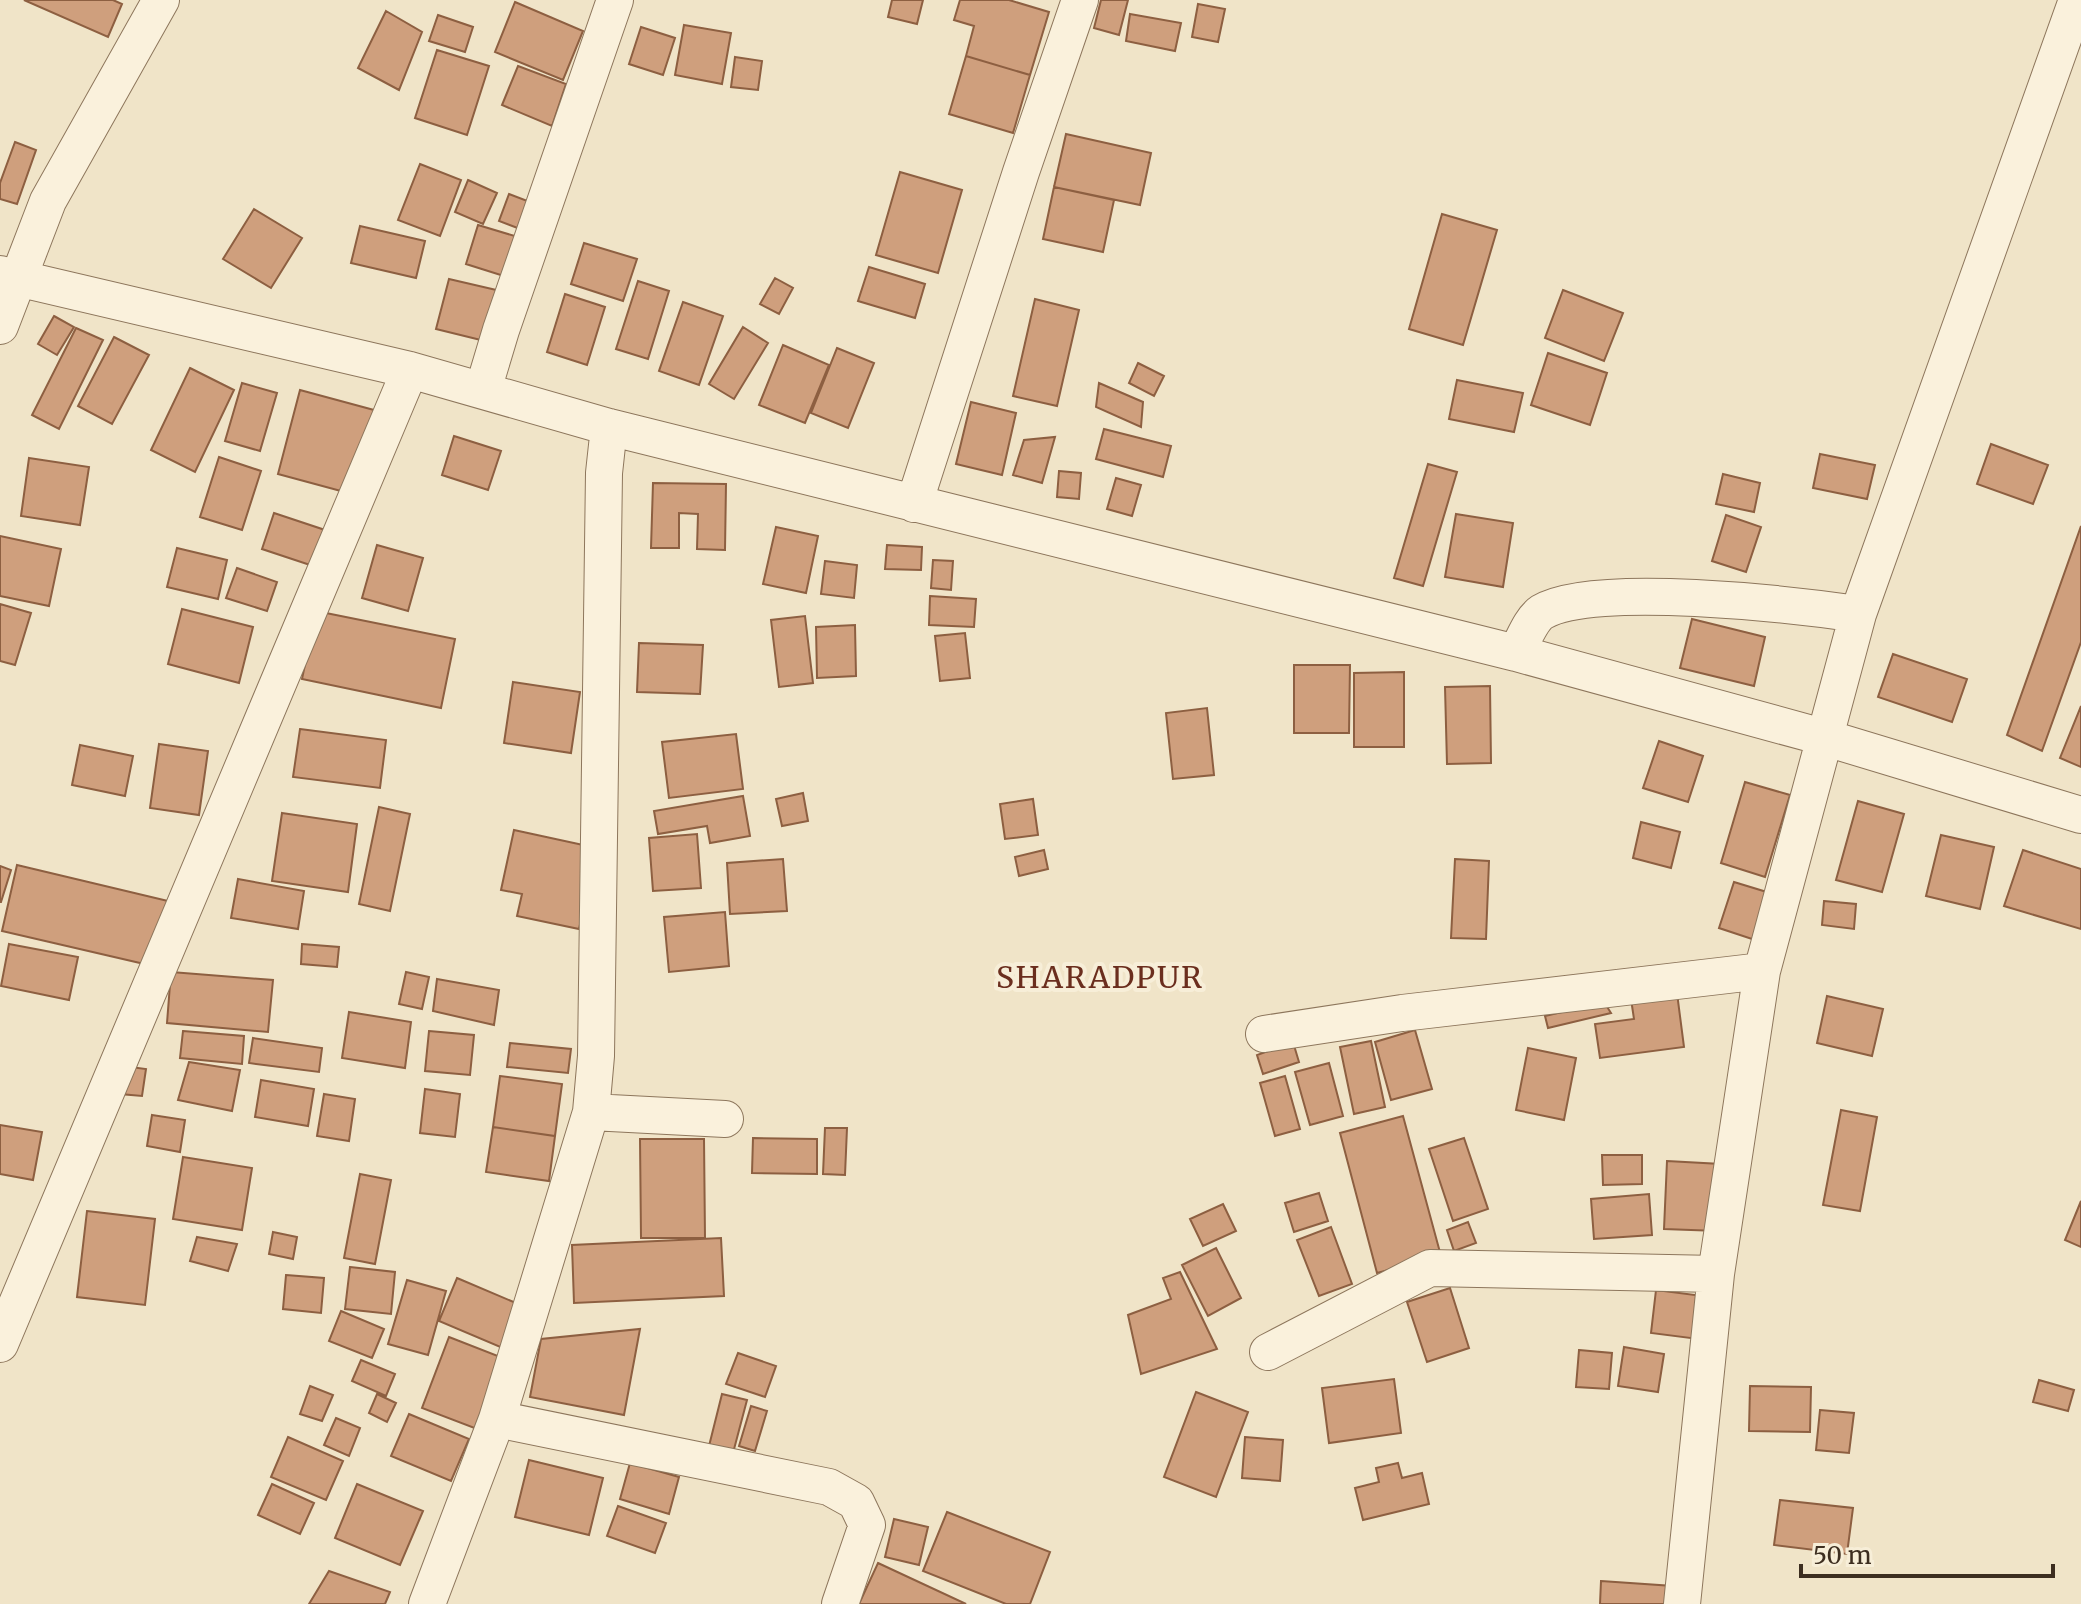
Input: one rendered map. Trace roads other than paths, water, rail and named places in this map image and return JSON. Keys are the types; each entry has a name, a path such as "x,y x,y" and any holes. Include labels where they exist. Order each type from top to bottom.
{"street":[{"path":"0,326 8,276 161,0"},
{"path":"483,390 615,0"},
{"path":"914,504 1080,0"},
{"path":"1682,1604 1716,1274 1762,971 1858,614 2077,0"},
{"path":"8,276 410,370 609,427 1516,653 1823,737 2081,815"},
{"path":"0,1344 410,370"},
{"path":"427,1604 497,1419 591,1112 596,1040 604,473 609,427"},
{"path":"1516,653 1539,613 1562,603 1595,598 1762,600 1858,614"},
{"path":"1264,1034 1402,1013 1762,971"},
{"path":"591,1112 725,1119"},
{"path":"1268,1352 1430,1268 1716,1274"},
{"path":"497,1419 829,1487 856,1502 867,1525 840,1604"}],"district":[{"name":"SHARADPUR","path":"1100,978"}]}
